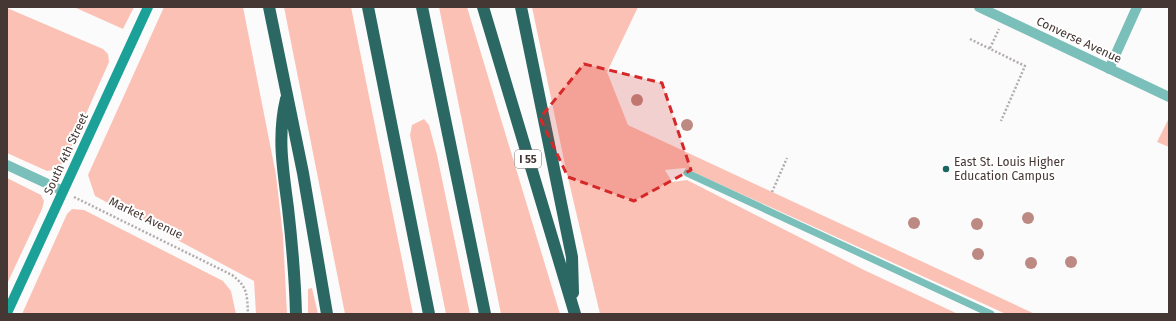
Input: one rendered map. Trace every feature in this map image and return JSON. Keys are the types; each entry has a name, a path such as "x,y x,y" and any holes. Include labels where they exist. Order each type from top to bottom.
{"highway":[{"path":"269,7 303,173 327,314"},
{"path":"368,7 429,314"},
{"path":"422,7 485,314"},
{"name":"I 55","path":"483,7 574,312"},
{"path":"521,7 572,257 574,312"},
{"path":"287,94 281,120 280,144 295,279 296,314"}],"street":[{"name":"South 4th Street","path":"7,313 148,7"},
{"name":"Converse Avenue","path":"978,7 1169,97"},
{"path":"1109,69 1137,7"},
{"path":"7,165 63,191"}],"lane":[{"path":"687,173 991,314"}],"path":[{"path":"970,39 1025,66 1001,120"},
{"path":"772,192 788,158"},
{"name":"Market Avenue","path":"63,191 232,275 240,281 246,291 248,314"}],"highlighted area":[{"path":"584,64 662,83 691,170 634,201 568,177 540,118"}],"shaded area":[{"path":"74,7 134,7 123,29"},
{"path":"164,7 243,7 276,175 283,236 287,314 256,314 254,281 95,196 88,175"},
{"path":"284,7 351,7 413,314 345,314"},
{"path":"439,7 467,7 560,314 501,314"},
{"path":"532,7 638,7 607,72 628,125 1035,314 1006,314 684,168 665,170 672,182 687,180 864,270 958,314 600,314 565,165"},
{"path":"7,8 103,49 108,54 109,62 66,159 58,169 47,171 7,153"},
{"path":"1169,118 1169,147 1157,142"},
{"path":"424,119 429,125 437,155 470,314 446,314 410,135 412,125"},
{"path":"7,178 41,195 44,201 42,209 7,284"},
{"path":"72,209 84,210 223,281 231,291 236,314 22,314 67,214"},
{"path":"312,288 318,314 308,314 308,289"}],"place":[{"name":"East St. Louis Higher Education Campus","path":"946,169"}]}
